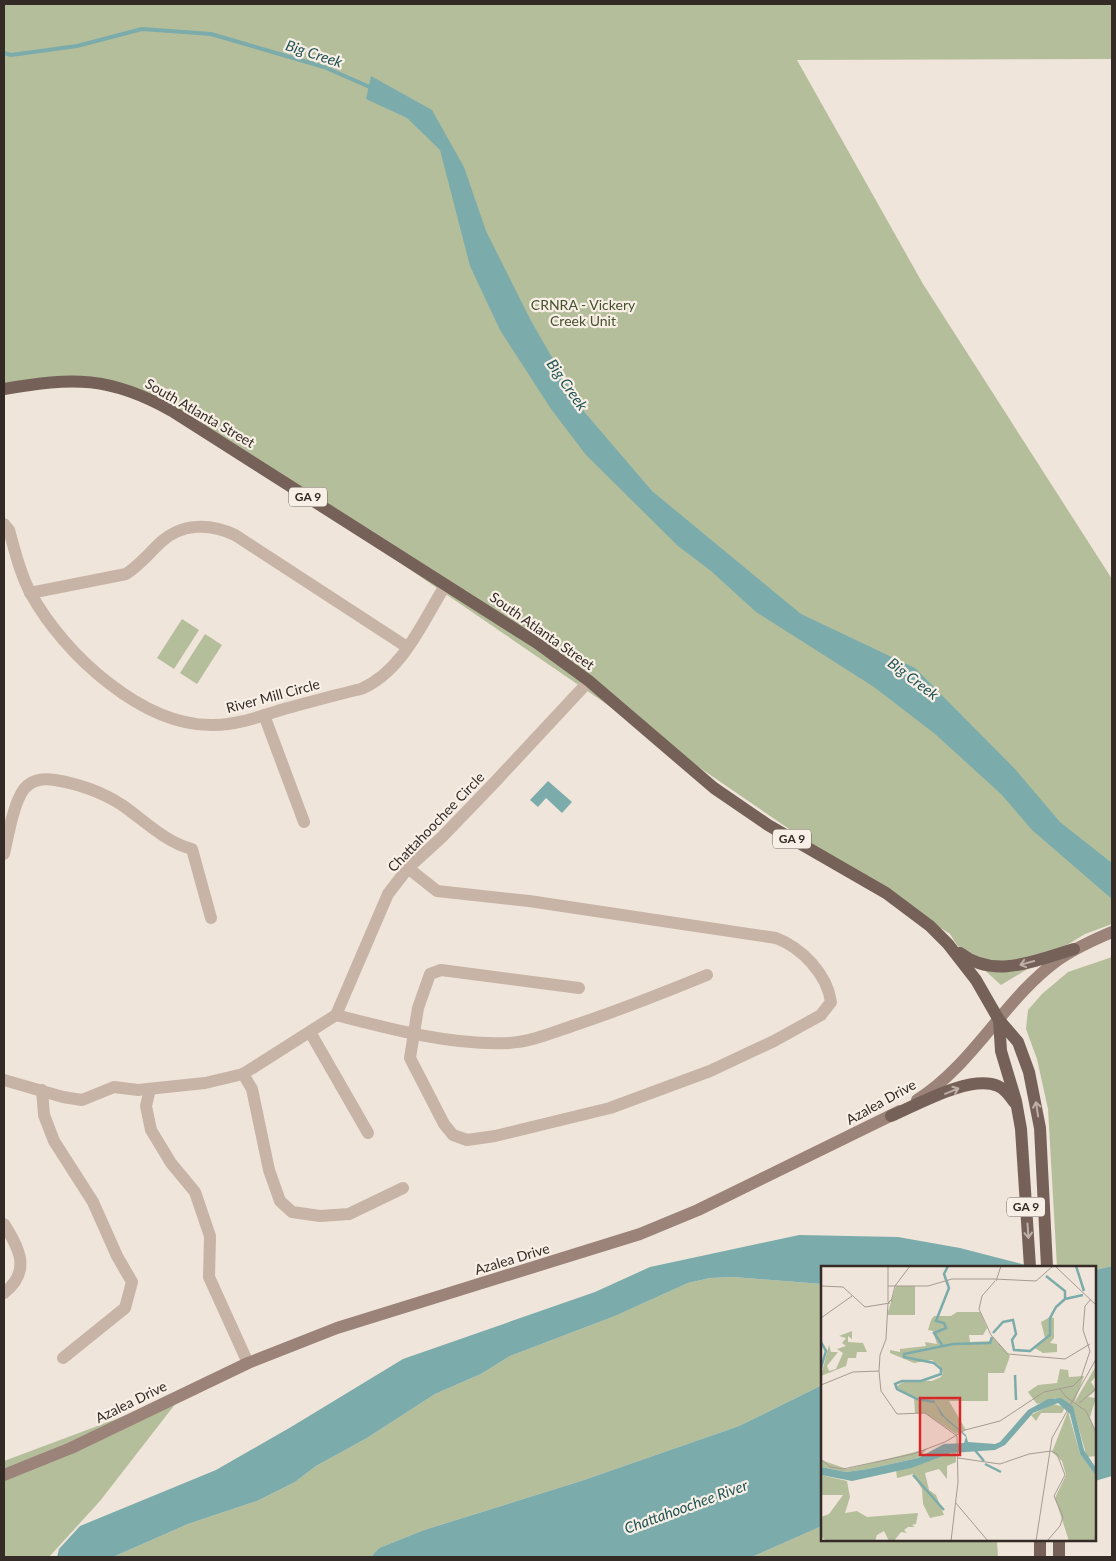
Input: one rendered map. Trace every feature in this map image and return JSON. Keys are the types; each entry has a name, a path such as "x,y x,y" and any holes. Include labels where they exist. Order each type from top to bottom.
{"main road":[{"name":"South Atlanta Street","path":"4,389 64,380 88,381 130,390 151,399 538,643 588,681 692,770 734,802 768,825 886,893 910,909 948,944 976,980 999,1020 1018,1042 1029,1072 1037,1109 1042,1158 1047,1266"},
{"path":"948,944 966,958 995,968 1018,965 1074,949"},
{"name":"South Atlanta Street","path":"999,1020 1001,1050 1017,1107 1022,1147 1030,1266"},
{"path":"891,1116 955,1089 979,1082 1000,1086 1017,1107"},
{"path":"1040,1541 1040,1557"},
{"path":"1059,1541 1060,1557"}],"street":[{"name":"River Mill Circle","path":"4,524 9,530 30,592 40,610 81,657 103,677 150,710 178,721 215,725 237,723 361,689 375,683 387,674 407,647 446,584"},
{"path":"30,592 126,574 137,567 174,533 192,527 211,526 234,535 407,647"},
{"name":"Chattahoochee Circle","path":"336,1016 388,894 408,868 442,837 494,783 588,681"},
{"path":"264,715 304,822"},
{"path":"4,854 10,828 23,791 27,786 42,778 72,782 100,792 121,804 169,840 192,849 211,918"},
{"path":"408,868 437,890 529,901 776,938 788,943 826,981 831,1002 821,1015 782,1037 701,1074 610,1108 494,1136 467,1140 453,1135 444,1124 410,1058 418,1008 430,974 441,970 579,988"},
{"name":"Azalea Drive","path":"4,1475 71,1448 248,1362 337,1328 640,1234 698,1210 891,1116 942,1082 1042,973 1074,949 1110,933"},
{"path":"4,1080 63,1097 82,1100 114,1087 150,1089 205,1083 243,1074 336,1016 414,1034 483,1043 511,1043 548,1034 638,1003 707,975"},
{"path":"310,1032 368,1133"},
{"path":"243,1074 252,1090 269,1170 280,1202 292,1212 320,1216 349,1214 403,1188"},
{"path":"150,1089 146,1106 151,1130 171,1163 195,1192 210,1236 209,1276 248,1362"},
{"path":"42,1090 44,1116 54,1141 93,1202 117,1256 132,1282 124,1308 62,1358"},
{"path":"4,1224 20,1250 20,1269 11,1288 4,1293"}],"green space":[{"name":"CRNRA - Vickery Creek Unit","path":"4,4 1112,4 1112,59 797,60 923,284 1112,579 1112,924 1085,934 1001,985 957,945 950,934 833,859 206,430 137,390 66,384 4,393"},
{"path":"182,619 199,630 174,669 157,658"},
{"path":"205,634 222,645 197,684 180,673"},
{"path":"1112,957 1112,1266 1096,1270 1096,1266 1057,1266 1048,1109 1037,1059 1026,1029 1028,1010 1042,994 1068,972"},
{"path":"733,1277 821,1284 821,1385 739,1426 581,1481 424,1530 379,1548 371,1557 113,1557 188,1524 257,1501 295,1482 316,1466 367,1438 435,1394 481,1374 510,1356 615,1316 688,1283 710,1278"},
{"path":"183,1394 100,1501 49,1557 4,1557 4,1461"},
{"path":"821,1526 821,1541 997,1541 998,1557 752,1557"}],"water":[{"path":"371,76 432,110 464,167 486,231 530,319 581,408 652,491 801,614 915,668 1015,769 1060,822 1112,863 1112,899 1032,830 1001,794 935,734 874,687 756,612 711,571 678,546 586,455 551,409 500,330 470,266 440,150 407,118 366,99"},
{"path":"548,781 572,802 562,813 546,798 538,807 530,800"},
{"path":"799,1235 898,1237 960,1248 1030,1266 821,1266 821,1284 733,1277 710,1278 688,1283 615,1316 510,1356 481,1374 435,1394 367,1438 316,1466 295,1482 257,1501 188,1524 113,1557 57,1557 59,1549 80,1526 216,1470 403,1359 595,1292 650,1267"},
{"path":"1112,1266 1112,1476 1096,1481 1096,1270"},
{"name":"Chattahoochee River","path":"821,1385 821,1526 752,1557 371,1557 379,1548 424,1530 581,1481 739,1426"}],"waterway":[{"name":"Big Creek","path":"4,53 11,55 77,46 142,29 211,34 324,67 372,88"}]}
